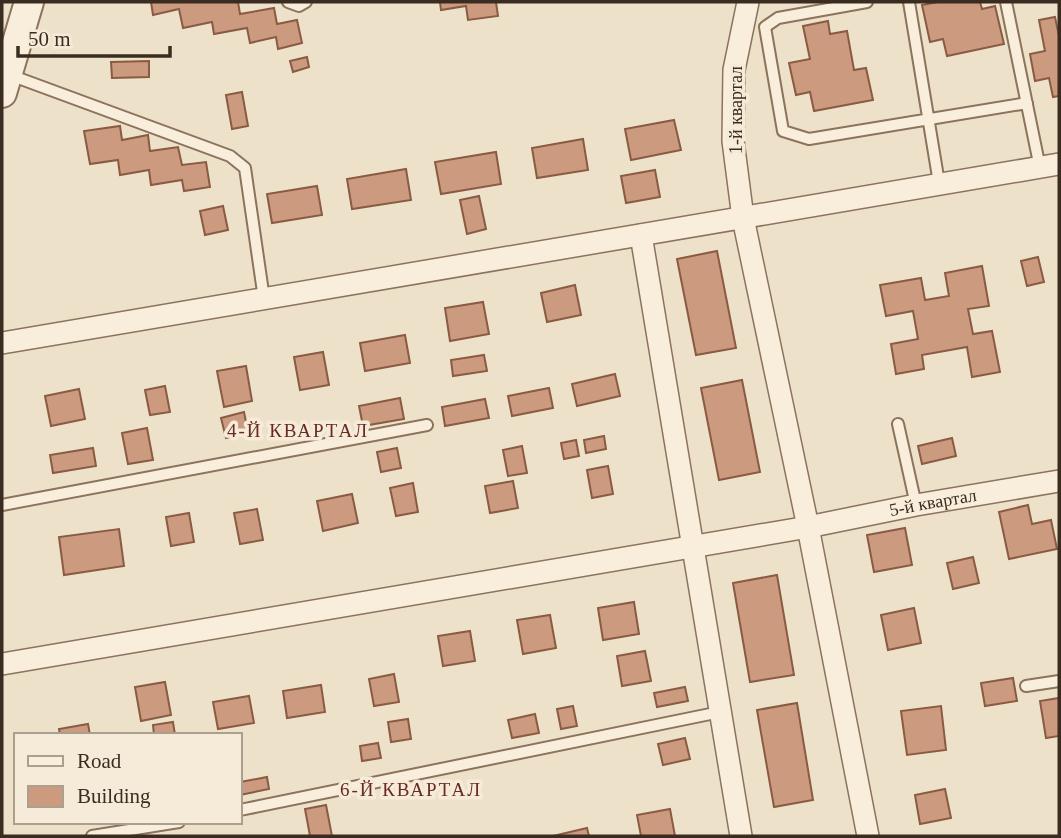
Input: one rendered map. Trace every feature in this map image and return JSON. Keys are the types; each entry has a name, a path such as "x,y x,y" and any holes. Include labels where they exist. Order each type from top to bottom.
{"street":[{"path":"4,83 29,2"},
{"name":"1-й квартал","path":"748,2 734,70 733,141 743,218 808,527 868,836"},
{"path":"2,343 1050,166"},
{"path":"641,235 740,836"},
{"name":"5-й квартал","path":"2,664 808,527 916,505 1059,481"}],"lane":[{"path":"288,2 299,6 306,2"},
{"path":"867,2 778,18 765,27 783,131 809,139 1027,103"},
{"path":"909,2 939,183"},
{"path":"1006,2 1027,103 1050,166"},
{"path":"4,83 230,156 245,168 264,299"},
{"path":"898,424 916,505"},
{"path":"2,505 427,425"},
{"path":"1026,687 1059,681"},
{"path":"242,810 720,712"},
{"path":"92,836 167,824"}],"building":[{"path":"151,2 238,2 240,14 274,8 277,24 297,20 302,43 278,49 276,37 250,43 247,28 214,34 212,22 183,28 179,9 153,15"},
{"path":"440,2 496,2 498,16 468,20 466,6 441,10"},
{"path":"938,2 980,2 982,9 995,6 1004,44 947,56 943,39 930,42 922,5"},
{"path":"1055,17 1059,36 1059,96 1053,97 1049,78 1035,81 1030,54 1045,51 1039,20"},
{"path":"828,21 830,34 847,31 854,70 866,68 873,100 814,111 810,92 796,95 789,63 810,59 803,26"},
{"path":"307,57 309,67 293,72 290,61"},
{"path":"149,61 149,77 112,78 111,62"},
{"path":"242,92 248,126 232,129 226,95"},
{"path":"674,120 681,150 631,160 625,129"},
{"path":"120,126 122,140 148,135 150,151 178,147 182,165 206,162 210,187 184,191 182,180 151,185 149,170 120,175 118,160 90,164 84,131"},
{"path":"583,139 588,170 537,178 532,148"},
{"path":"496,152 501,184 441,194 435,162"},
{"path":"406,169 411,200 352,209 347,179"},
{"path":"655,170 660,197 626,203 621,176"},
{"path":"317,186 322,215 272,223 267,194"},
{"path":"479,196 486,229 467,234 460,200"},
{"path":"223,206 228,230 205,235 200,211"},
{"path":"717,251 736,348 696,355 677,259"},
{"path":"1038,257 1044,282 1027,286 1021,261"},
{"path":"982,266 989,306 968,309 973,334 992,331 1000,372 972,377 967,347 922,355 924,369 896,374 891,344 918,339 913,311 886,316 880,285 921,278 925,300 949,296 945,273"},
{"path":"575,285 581,315 547,322 541,293"},
{"path":"483,302 489,334 450,341 445,308"},
{"path":"405,335 410,363 365,371 360,343"},
{"path":"323,352 329,385 300,390 294,357"},
{"path":"484,355 487,371 453,376 451,360"},
{"path":"246,366 252,401 224,407 217,371"},
{"path":"615,374 620,396 577,406 572,384"},
{"path":"742,380 760,472 719,480 701,388"},
{"path":"165,386 170,412 150,415 145,390"},
{"path":"549,388 553,408 512,416 508,396"},
{"path":"79,389 85,419 51,426 45,396"},
{"path":"400,398 404,419 363,426 359,406"},
{"path":"485,399 489,418 445,426 442,407"},
{"path":"244,412 248,432 226,438 221,418"},
{"path":"147,428 153,460 128,464 122,433"},
{"path":"604,436 606,449 586,453 584,440"},
{"path":"952,438 956,456 922,464 918,446"},
{"path":"576,440 579,456 564,459 561,443"},
{"path":"522,446 527,473 508,476 503,450"},
{"path":"93,448 96,466 53,473 50,455"},
{"path":"397,448 401,468 381,472 377,452"},
{"path":"608,466 613,494 592,498 587,470"},
{"path":"513,481 518,508 490,513 485,486"},
{"path":"413,483 418,512 396,516 390,488"},
{"path":"352,494 358,523 323,531 317,501"},
{"path":"1028,505 1032,524 1051,520 1057,549 1009,559 999,512"},
{"path":"257,509 263,540 240,544 234,513"},
{"path":"189,513 194,542 171,546 166,517"},
{"path":"905,528 912,565 874,572 867,535"},
{"path":"119,529 124,566 64,575 59,537"},
{"path":"973,557 979,583 953,589 947,563"},
{"path":"777,575 794,675 750,682 733,583"},
{"path":"634,602 639,634 603,640 598,608"},
{"path":"914,608 921,643 888,650 881,615"},
{"path":"550,615 556,648 523,654 517,620"},
{"path":"470,631 475,661 443,666 438,636"},
{"path":"645,651 651,681 622,686 617,656"},
{"path":"394,674 399,702 374,706 369,679"},
{"path":"1013,678 1017,701 985,706 981,683"},
{"path":"165,682 171,715 141,721 135,687"},
{"path":"321,685 325,712 287,718 283,691"},
{"path":"685,687 688,701 657,707 654,693"},
{"path":"249,696 254,723 218,729 213,702"},
{"path":"1059,698 1059,736 1046,738 1040,701"},
{"path":"797,703 813,800 774,807 757,710"},
{"path":"573,706 577,726 561,729 557,709"},
{"path":"941,706 946,750 907,755 901,711"},
{"path":"535,714 539,733 512,738 508,720"},
{"path":"408,719 411,739 391,742 388,722"},
{"path":"173,722 175,733 154,733 153,725"},
{"path":"88,724 90,733 60,733 59,729"},
{"path":"685,738 690,759 663,765 658,744"},
{"path":"378,743 381,758 362,761 360,746"},
{"path":"267,777 269,789 242,795 242,782"},
{"path":"945,789 951,818 920,824 915,795"},
{"path":"326,805 332,836 310,836 305,809"},
{"path":"670,809 675,836 641,836 637,815"},
{"path":"587,828 589,836 553,836"}],"district":[{"name":"4-Й КВАРТАЛ","path":"298,430"},
{"name":"6-Й КВАРТАЛ","path":"411,789"}]}
